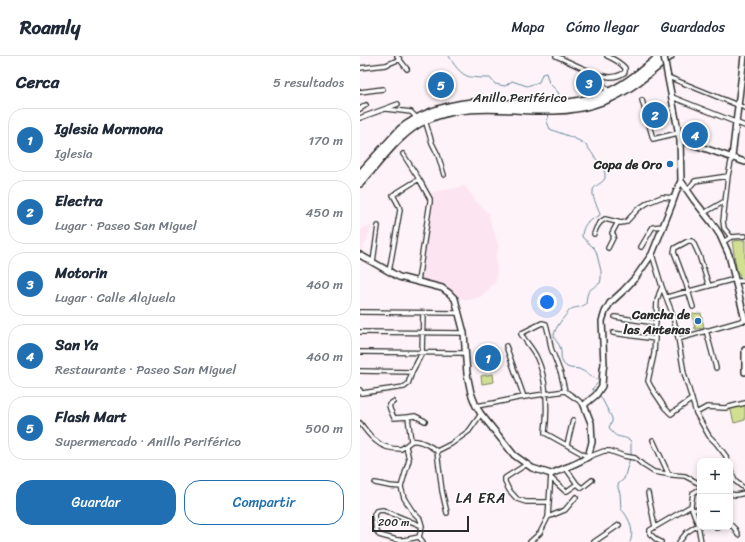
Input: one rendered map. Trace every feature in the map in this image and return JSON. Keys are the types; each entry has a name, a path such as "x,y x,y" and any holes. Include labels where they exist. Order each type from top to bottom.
{"highway":[{"name":"Anillo Periférico","path":"360,174 400,130 424,114 458,104 555,105 574,103 609,92 632,79 662,56"},
{"name":"Anillo Periférico","path":"360,183 399,138 411,128 425,120 459,110 473,108 555,110 584,106 605,100 619,93 635,83 670,56"}],"street":[{"path":"556,56 600,75 612,77 625,72 624,66 610,57"},
{"path":"584,405 598,393 603,384 604,364 602,321 605,312 613,300 636,277 652,254 681,181 680,140 662,56"},
{"path":"731,237 724,228 723,224 744,56"},
{"path":"360,68 386,66 398,58 407,70"},
{"path":"600,75 600,81 609,92"},
{"path":"667,75 745,108"},
{"path":"360,92 383,89"},
{"path":"672,97 745,126"},
{"path":"642,100 652,138 654,139 678,132"},
{"path":"360,109 366,104"},
{"path":"360,118 398,104"},
{"path":"385,108 412,113 417,118"},
{"path":"425,120 444,175"},
{"path":"680,140 745,162"},
{"path":"404,154 428,195 430,202 418,281"},
{"path":"687,190 695,181 728,176"},
{"path":"389,272 400,210 393,196 419,179"},
{"path":"678,339 745,320 729,255 712,223 681,181"},
{"path":"594,234 596,228 605,219 626,222 638,209 649,202 662,197 674,198"},
{"path":"704,213 725,201"},
{"path":"608,248 614,236 612,233 618,222"},
{"path":"373,262 378,226"},
{"path":"641,247 653,228 664,226"},
{"path":"723,242 731,237 745,236"},
{"path":"692,307 673,250 675,248 690,241 693,242 709,286"},
{"path":"652,254 671,310 684,373 696,413 709,436 726,458"},
{"path":"360,255 389,272 403,278 442,288 455,299 464,333 467,374 474,402 481,414 514,455 532,468 551,476 565,491 577,484"},
{"path":"666,297 736,280 745,281"},
{"path":"662,287 657,301 653,359 648,381 665,408 671,414 692,399"},
{"path":"360,312 458,314"},
{"path":"360,390 362,393 404,387 408,384 412,372 422,353 423,313"},
{"path":"615,317 656,323"},
{"path":"542,323 546,324 551,348 561,374 565,391 584,405 591,423 592,442 588,457 544,432 547,414 544,384 536,357 521,334 542,323"},
{"path":"706,330 716,368"},
{"path":"360,332 464,333"},
{"path":"613,333 655,339"},
{"path":"506,346 524,397"},
{"path":"745,350 745,372"},
{"path":"360,352 465,353"},
{"path":"360,371 412,372"},
{"path":"476,406 565,391"},
{"path":"393,402 390,404 390,409 394,418 414,416 425,421"},
{"path":"696,413 707,407 724,408 745,403"},
{"path":"437,451 451,444 469,431 481,414"},
{"path":"408,417 411,442"},
{"path":"567,445 573,420"},
{"path":"360,424 375,441 383,446 401,450 411,442 417,441 430,446 437,451 442,491 447,513"},
{"path":"360,429 365,428"},
{"path":"653,440 669,475"},
{"path":"406,446 409,460 401,487 404,498 412,512 420,520 422,526 419,537"},
{"path":"551,476 565,467 578,463 588,457 604,451 610,451 635,458 654,472 685,476 697,482"},
{"path":"527,464 505,478 505,482 509,490 517,499 526,502 549,502"},
{"path":"565,467 577,484 582,488 592,480"},
{"path":"530,542 540,533 548,517 551,476"},
{"path":"733,476 735,481 745,489"},
{"path":"375,482 401,487"},
{"path":"697,491 693,493 692,500 692,508 697,522"},
{"path":"648,493 655,527"},
{"path":"733,494 745,494"},
{"path":"548,517 565,510 576,497"},
{"path":"658,541 650,534 650,530 692,508 697,509"},
{"path":"419,537 397,540 379,535 376,530 374,515 376,511 383,510 422,526"},
{"path":"594,542 619,525"},
{"path":"679,542 687,532 697,526"},
{"path":"733,527 738,535"},
{"path":"699,530 701,542"},
{"path":"419,537 424,542"}],"shaded area":[{"path":"465,186 477,202 489,214 499,247 496,257 497,279 494,284 480,297 469,300 456,297 450,291 420,280 432,201 429,193"},
{"path":"373,225 360,254 360,231 365,227"}],"green space":[{"path":"745,240 745,279 740,279 739,273 737,273 732,241"},
{"name":"Cancha de las Antenas","path":"701,313 704,328 695,329 692,314"},
{"path":"493,374 494,382 482,384 481,376"},
{"path":"745,404 745,420 734,423 730,407"}],"waterway":[{"path":"449,56 463,74 475,78 490,78 495,84 505,86 512,81 527,86 539,82 542,74 546,73 549,83 559,94 557,99"},
{"path":"549,114 547,122 550,129 574,138 587,146 605,173 604,180 593,189 600,215 587,223 582,233 582,237 596,251 601,271 600,283 589,291 586,304 570,310 554,333 555,339 561,350 564,364 568,368 581,370 598,380 599,382 592,389 595,391"},
{"path":"599,395 612,418 612,422 609,427 617,436 631,441 631,455"},
{"path":"630,458 624,479 618,484 618,488 620,493 621,509 629,520 632,533 630,542"}],"place":[{"name":"Motorin","path":"589,83"},
{"name":"Flash Mart","path":"441,85"},
{"name":"Electra","path":"655,115"},
{"name":"San Ya","path":"695,135"},
{"name":"Copa de Oro","path":"670,164"},
{"name":"Cancha de las Antenas","path":"698,321"},
{"name":"Iglesia Mormona","path":"488,358"}],"district":[{"name":"LA ERA","path":"481,498"}]}
